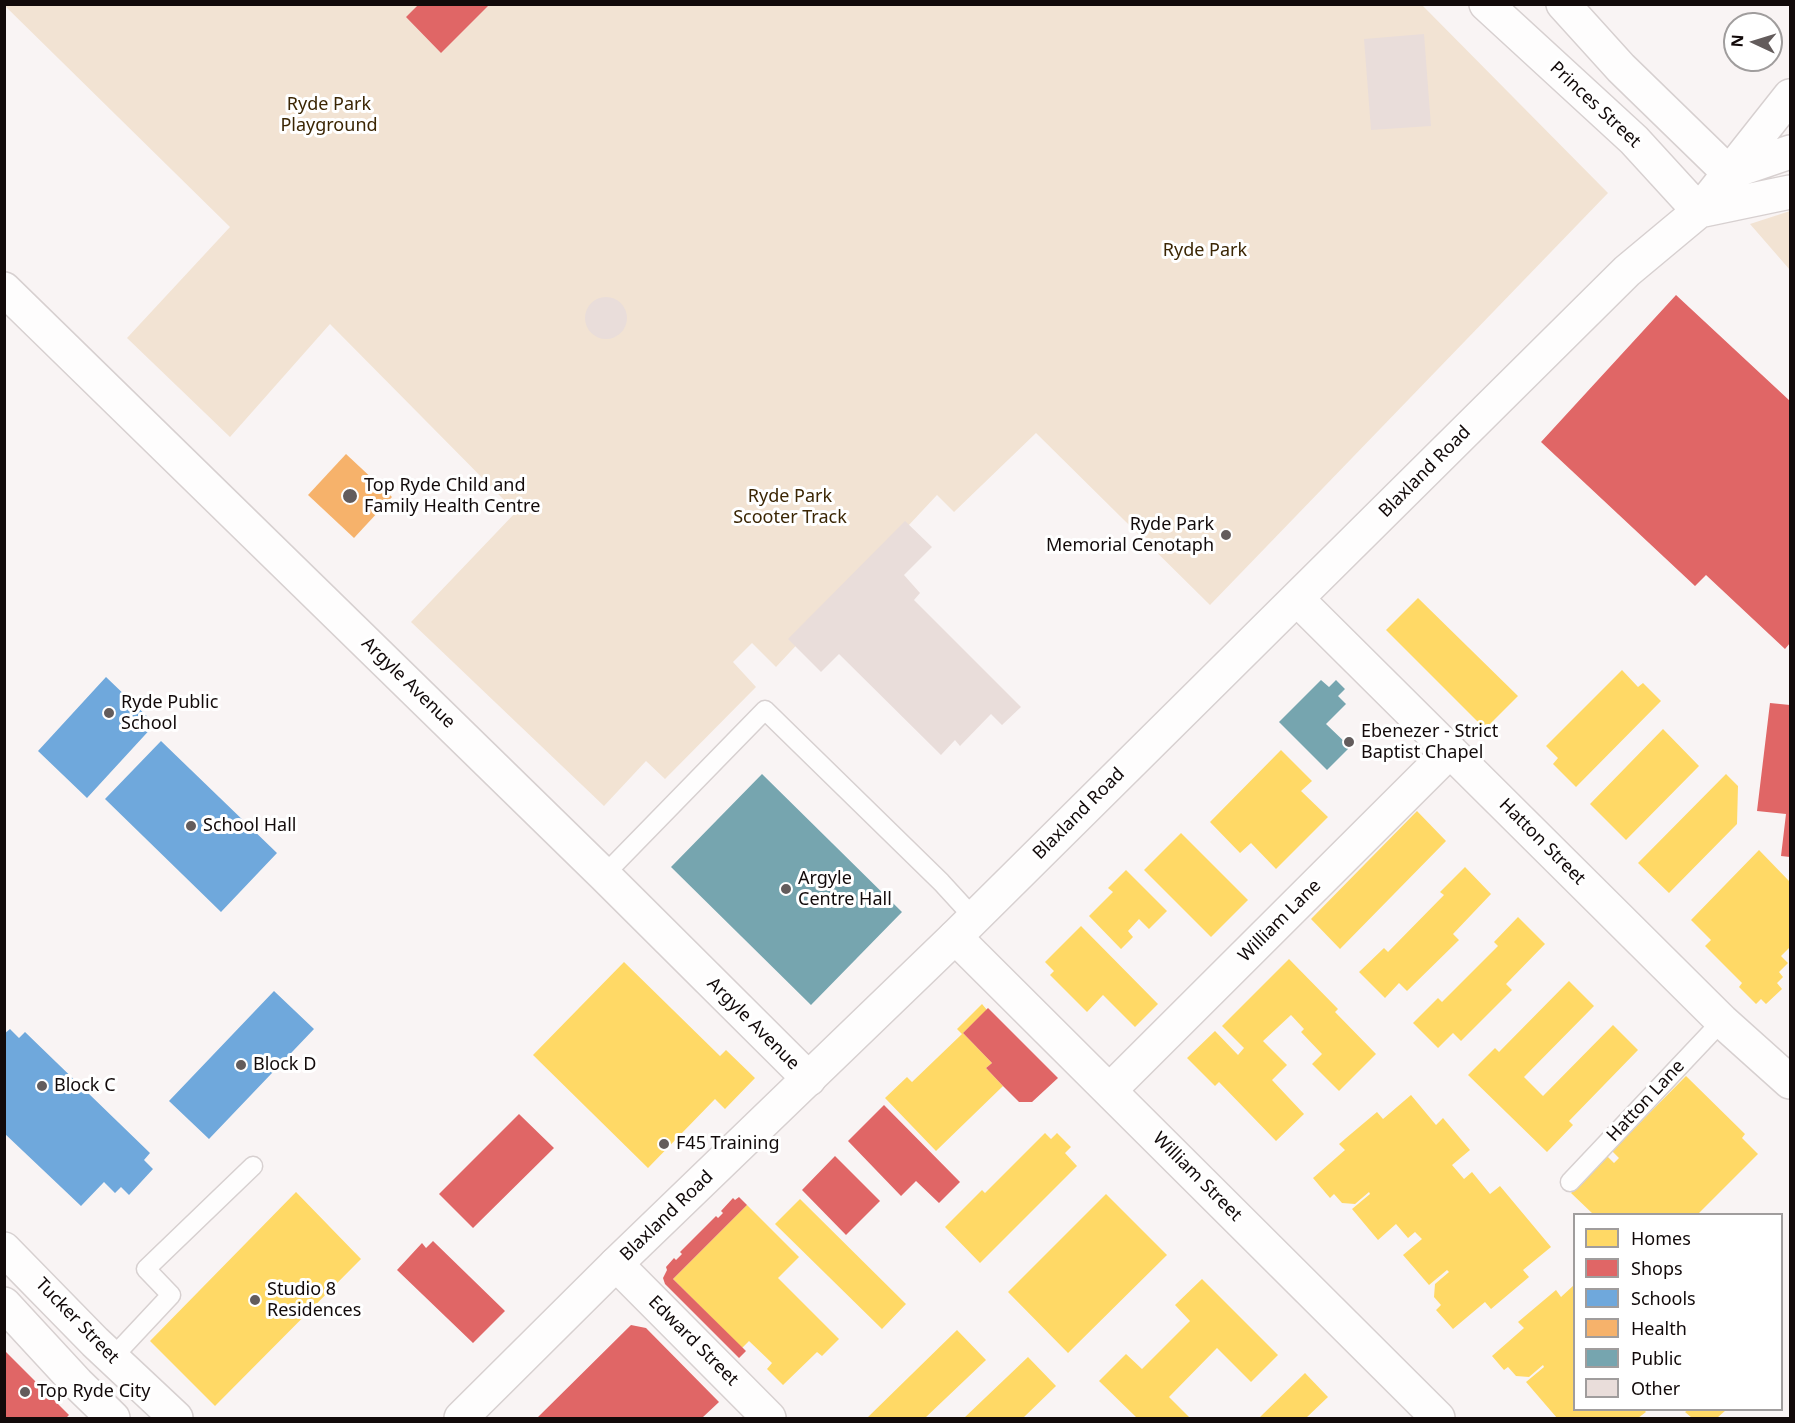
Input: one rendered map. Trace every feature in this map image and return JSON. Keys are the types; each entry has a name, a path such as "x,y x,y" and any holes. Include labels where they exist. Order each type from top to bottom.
{"street":[{"name":"Princes Street","path":"1486,4 1634,140 1699,211"},
{"path":"1563,4 1621,68 1730,174 1791,152"},
{"name":"Blaxland Road","path":"461,1419 616,1264 965,927 1627,271 1699,211 1791,96"},
{"name":"Blaxland Road","path":"1699,211 1791,192"},
{"name":"Argyle Avenue","path":"4,289 604,875 808,1079"},
{"name":"Hatton Street","path":"1298,599 1722,1021 1791,1082"},
{"name":"William Lane","path":"1110,1090 1450,751"},
{"name":"William Street","path":"965,927 1110,1090 1438,1419"},
{"name":"Tucker Street","path":"4,1249 176,1419"},
{"name":"Edward Street","path":"616,1264 769,1419"},
{"path":"4,1304 76,1383 113,1419"}],"lane":[{"path":"604,875 765,710 965,927"},
{"name":"Hatton Lane","path":"1570,1182 1722,1021"},
{"path":"112,1358 171,1295 146,1269 253,1166"}],"green space":[{"name":"Ryde Park","path":"4,5 1422,5 1608,193 1210,605 1036,433 954,512 937,495 776,667 752,643 733,662 756,687 665,779 646,761 604,806 411,622 516,512 330,324 230,437 127,338 230,227"},
{"path":"1790,211 1790,270 1750,224"}],"building: Homes":[{"path":"1418,598 1518,696 1485,729 1386,630"},
{"path":"1622,670 1638,687 1643,683 1661,701 1576,787 1553,764 1558,758 1546,746"},
{"path":"1663,729 1699,766 1626,840 1590,804"},
{"path":"1281,750 1312,781 1301,791 1328,817 1276,869 1251,843 1240,853 1210,822"},
{"path":"1726,774 1738,786 1737,824 1669,893 1638,863"},
{"path":"1417,811 1446,841 1340,949 1311,919"},
{"path":"1181,833 1248,900 1211,937 1144,870"},
{"path":"1759,850 1790,882 1790,947 1781,956 1788,963 1779,972 1783,977 1777,983 1782,989 1766,1004 1761,999 1756,1004 1739,987 1742,983 1705,946 1711,940 1691,920"},
{"path":"1465,867 1491,894 1453,934 1459,940 1407,991 1399,983 1385,998 1359,972 1384,948 1388,952 1444,895 1440,892"},
{"path":"1126,870 1167,911 1149,929 1139,919 1128,931 1133,937 1121,949 1089,916 1113,892 1108,888"},
{"path":"1518,917 1545,944 1506,984 1512,990 1461,1041 1453,1033 1438,1048 1413,1023 1438,998 1442,1002 1498,946 1494,942"},
{"path":"1081,926 1158,1004 1135,1027 1103,995 1087,1012 1050,975 1054,971 1045,962"},
{"path":"1289,959 1338,1009 1335,1012 1376,1054 1339,1091 1312,1064 1322,1054 1301,1032 1304,1029 1291,1015 1263,1041 1287,1065 1272,1080 1304,1114 1276,1141 1219,1082 1215,1086 1187,1058 1215,1031 1238,1055 1244,1048 1222,1026"},
{"path":"624,962 720,1056 726,1050 755,1078 725,1109 715,1099 648,1168 533,1055"},
{"path":"1569,981 1594,1006 1524,1077 1543,1096 1613,1025 1638,1050 1569,1121 1573,1125 1547,1152 1468,1075 1495,1048 1499,1052"},
{"path":"982,1004 987,1010 963,1033 992,1063 986,1068 1003,1086 936,1151 885,1098 907,1077 912,1082 962,1034 957,1029"},
{"path":"1686,1076 1745,1134 1742,1138 1758,1154 1699,1213 1592,1213 1571,1193 1607,1156 1614,1163 1619,1158 1612,1151"},
{"path":"1411,1095 1436,1125 1443,1118 1470,1150 1452,1165 1464,1179 1472,1172 1490,1194 1500,1186 1551,1247 1523,1270 1529,1277 1491,1309 1485,1302 1453,1329 1436,1310 1441,1305 1434,1297 1435,1284 1449,1272 1447,1270 1429,1285 1403,1255 1422,1239 1415,1232 1408,1238 1396,1224 1378,1240 1352,1209 1370,1194 1369,1192 1355,1204 1342,1203 1334,1194 1330,1198 1313,1178 1345,1150 1339,1144 1377,1112 1383,1119"},
{"path":"1045,1133 1051,1139 1057,1133 1071,1147 1065,1153 1077,1166 980,1263 945,1227 982,1190 985,1193"},
{"name":"Studio 8 Residences","path":"296,1192 361,1259 215,1406 150,1341"},
{"path":"1106,1194 1167,1255 1068,1353 1008,1292"},
{"path":"800,1199 906,1304 882,1329 775,1224"},
{"path":"747,1205 799,1257 778,1278 839,1339 822,1356 817,1352 783,1385 767,1369 772,1363 749,1341 742,1348 673,1279"},
{"path":"1202,1279 1278,1355 1251,1382 1217,1348 1169,1397 1190,1418 1137,1418 1099,1381 1126,1354 1142,1369 1190,1321 1175,1305"},
{"path":"1573,1286 1573,1411 1646,1412 1638,1418 1557,1418 1526,1382 1544,1367 1543,1365 1529,1377 1516,1376 1508,1367 1504,1370 1492,1356 1524,1328 1518,1322 1556,1290 1561,1297"},
{"path":"957,1330 986,1360 925,1418 867,1418"},
{"path":"1028,1357 1056,1386 1023,1418 964,1418"},
{"path":"1305,1373 1328,1397 1306,1418 1259,1418"},
{"path":"1725,1411 1717,1418 1692,1418 1685,1412"}],"building: Shops":[{"path":"419,4 490,4 441,53 406,17"},
{"path":"1676,295 1790,401 1790,643 1785,649 1706,575 1695,586 1541,442"},
{"path":"1770,703 1790,705 1790,857 1781,856 1786,814 1757,811"},
{"path":"988,1008 1058,1078 1032,1102 1019,1102 1003,1086 986,1068 992,1063 963,1033"},
{"path":"884,1105 960,1182 939,1203 916,1181 901,1196 848,1141"},
{"path":"519,1114 554,1148 473,1228 439,1194"},
{"path":"835,1156 880,1201 846,1235 802,1190"},
{"path":"739,1197 747,1205 673,1279 746,1351 739,1358 665,1284 663,1278 666,1267 674,1258 676,1260 682,1254 680,1252 716,1216 718,1218 723,1213 721,1211 733,1198 735,1200"},
{"path":"433,1241 505,1311 473,1343 397,1270 422,1243 426,1248"},
{"path":"631,1325 646,1328 719,1402 702,1418 537,1418"},
{"name":"Top Ryde City","path":"4,1350 69,1415 66,1418 4,1418"}],"building: Schools":[{"path":"106,677 155,724 87,798 38,751"},
{"name":"School Hall","path":"161,741 277,853 221,912 105,799"},
{"name":"Block D","path":"274,991 314,1029 209,1139 169,1101"},
{"name":"Block C","path":"10,1029 19,1038 25,1032 150,1153 144,1160 153,1169 129,1195 121,1187 115,1193 104,1182 81,1206 4,1133 4,1034"}],"building: Health":[{"name":"Top Ryde Child and Family Health Centre","path":"346,454 392,497 354,538 308,495"}],"building: Public":[{"path":"1321,680 1329,687 1336,680 1345,689 1338,696 1346,704 1326,724 1350,747 1327,770 1279,722"},
{"name":"Argyle Centre Hall","path":"762,774 902,912 811,1005 671,867"}],"building: Other":[{"path":"1424,34 1431,126 1371,130 1364,39"},
{"path":"606,297 614,298 621,303 626,310 626,326 621,333 614,338 606,339 598,338 591,333 586,326 585,318 586,310 591,303 598,298"},
{"path":"905,521 932,547 904,575 920,593 914,600 1021,707 1002,725 991,714 960,746 955,740 941,755 839,654 821,672 788,639"}],"place":[{"name":"Top Ryde Child and Family Health Centre","path":"350,496"},
{"name":"Ryde Park Memorial Cenotaph","path":"1226,535"},
{"name":"Ryde Public School","path":"109,713"},
{"name":"Ebenezer - Strict Baptist Chapel","path":"1349,742"},
{"name":"School Hall","path":"191,826"},
{"name":"Argyle Centre Hall","path":"786,889"},
{"name":"Block D","path":"241,1065"},
{"name":"Block C","path":"42,1086"},
{"name":"F45 Training","path":"664,1144"},
{"name":"Studio 8 Residences","path":"255,1300"},
{"name":"Top Ryde City","path":"25,1392"}],"park label":[{"name":"Ryde Park Playground","path":"329,115"},
{"name":"Ryde Park Scooter Track","path":"790,507"}]}
